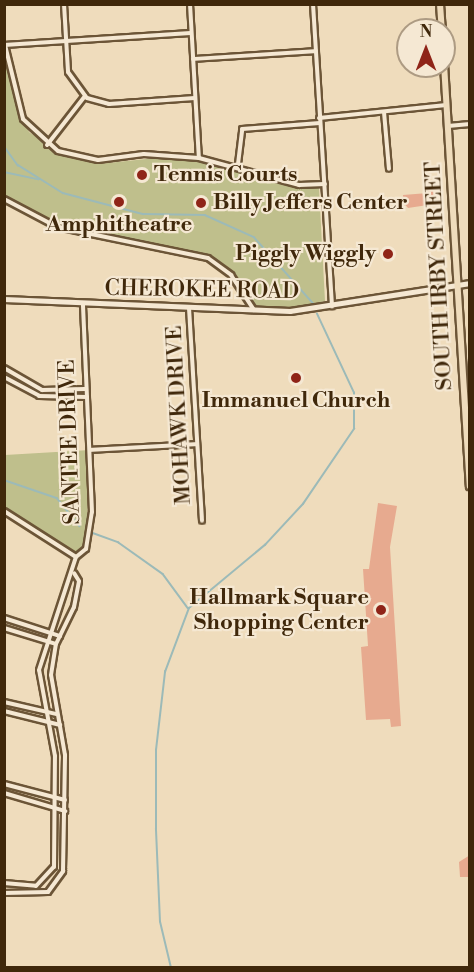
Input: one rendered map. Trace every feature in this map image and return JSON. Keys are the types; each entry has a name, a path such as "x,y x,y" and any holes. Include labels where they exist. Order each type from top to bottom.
{"main road":[{"name":"SOUTH IRBY STREET","path":"445,78 470,486"}],"street":[{"path":"64,4 69,75 85,96 110,104 195,98"},
{"path":"190,4 199,158"},
{"path":"313,4 332,306"},
{"path":"191,33 5,45 22,116 47,145 98,160 144,154 199,158 238,164 299,185 325,184"},
{"path":"193,59 315,51"},
{"path":"47,145 85,96"},
{"path":"238,164 242,129 447,105"},
{"path":"384,112 389,169"},
{"path":"448,126 470,124"},
{"path":"4,199 57,227 208,258 231,275 254,311"},
{"name":"CHEROKEE ROAD","path":"4,299 254,311 332,306 470,284"},
{"name":"SANTEE DRIVE","path":"4,883 42,883 54,867 55,808 50,724 46,714 39,670 47,642 74,573 76,557 86,549 91,523 83,304"},
{"name":"MOHAWK DRIVE","path":"189,308 202,520"},
{"path":"4,368 42,390 86,389"},
{"path":"4,377 39,396 87,398"},
{"path":"90,450 197,444"},
{"path":"4,511 76,557"},
{"name":"SANTEE DRIVE","path":"4,893 48,892 63,871 65,800 60,725 56,714 51,675 56,644 76,600 79,581 74,573"},
{"path":"4,618 60,636"},
{"path":"4,628 56,644"},
{"path":"4,702 46,714 56,714"},
{"path":"4,711 60,725"},
{"path":"4,784 65,800"},
{"path":"4,793 65,811"}],"green space":[{"path":"4,60 29,132 66,157 98,164 165,157 225,164 292,187 319,188 325,301 293,309 254,308 230,272 200,253 70,229 5,197"},
{"path":"90,450 86,549 72,557 31,524 5,516 5,455"}],"building":[{"path":"440,181 441,203 408,208 403,202 403,195 428,193 428,182"},
{"name":"Hallmark Square Shopping Center","path":"378,503 397,506 390,547 401,726 391,727 390,719 366,720 361,647 368,646 363,569 369,569"},
{"path":"470,855 470,877 460,877 459,862"}],"waterway":[{"path":"4,146 18,165 63,193 143,214 205,215 254,237 314,304"},
{"path":"4,172 38,179"},
{"path":"171,968 160,922 156,829 156,750 165,672 189,608 265,545 303,504 354,429 354,393 317,314"},
{"path":"4,480 57,498 80,526"},
{"path":"93,533 118,542 163,574 188,608"}],"place":[{"name":"Tennis Courts","path":"142,175"},
{"name":"Amphitheatre","path":"119,202"},
{"name":"Billy Jeffers Center","path":"201,203"},
{"name":"Piggly Wiggly","path":"388,254"},
{"name":"Immanuel Church","path":"296,378"},
{"name":"Hallmark Square Shopping Center","path":"381,610"}]}
